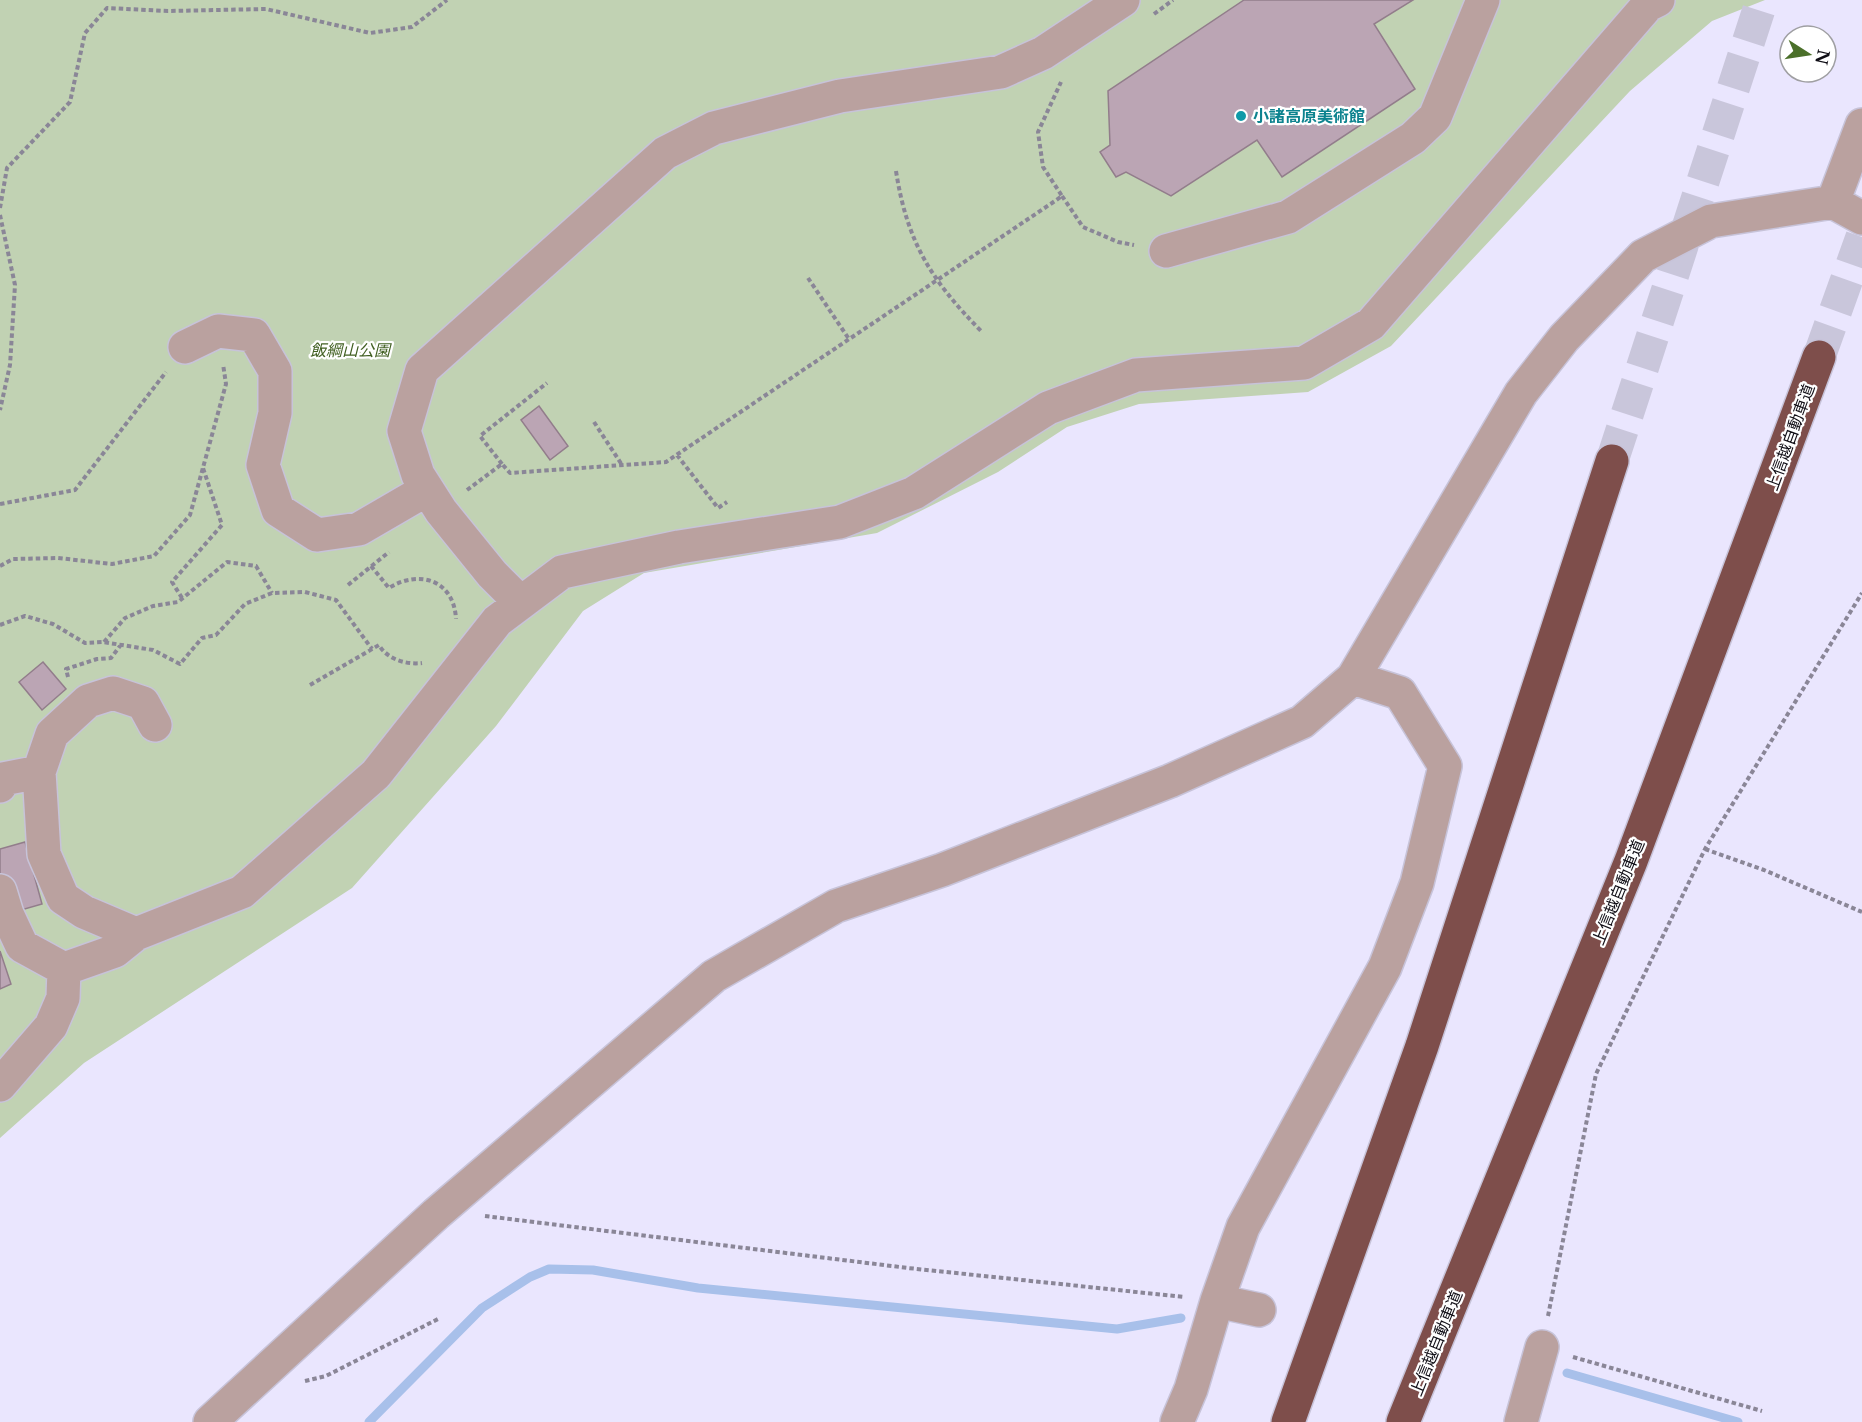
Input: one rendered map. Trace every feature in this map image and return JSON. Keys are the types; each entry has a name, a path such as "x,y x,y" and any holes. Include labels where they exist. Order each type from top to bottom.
{"highway":[{"name":"上信越自動車道","path":"1403,1422 1631,861 1819,357"},
{"path":"1288,1422 1422,1046 1612,460"}],"street":[{"path":"1166,251 1288,218 1413,138 1435,117 1483,0"},
{"path":"0,891 7,914 22,946 64,969 115,951 135,933 242,892 376,774 496,621 519,601 562,572 679,547 840,522 914,494 1048,408 1136,375 1304,363 1371,324 1648,5 1658,0"},
{"path":"519,601 492,574 426,490 418,475 404,431 422,370 665,153 714,128 840,96 1001,72 1134,10"},
{"path":"1833,202 1862,125"},
{"path":"210,1422 436,1214 714,976 836,906 942,870 1170,781 1302,722 1353,678 1521,393 1564,338 1642,256 1711,221 1833,202 1862,218"},
{"path":"185,347 218,331 254,335 275,371 275,413 263,465 278,510 317,535 359,529 426,490"},
{"path":"1177,1422 1191,1389 1217,1301 1243,1227 1385,967 1417,883 1445,766 1400,693 1353,678"},
{"path":"135,933 84,912 63,898 44,854 39,772 52,734 88,701 113,693 143,703 155,725"},
{"path":"0,786 3,779 39,772"},
{"path":"0,1085 51,1026 63,998 64,969"},
{"path":"1217,1301 1259,1310"},
{"path":"1521,1422 1542,1347"}],"path":[{"path":"0,208 8,168 70,102 84,33 107,8 168,11 266,9 370,33 412,27 447,0"},
{"path":"1134,10 1173,0"},
{"path":"1069,77 1059,84 1038,132 1043,167 1083,227 1118,242 1166,251"},
{"path":"896,171 902,210 916,246 950,299 981,331"},
{"path":"547,382 480,436 510,473 666,462 1062,196"},
{"path":"0,215 15,285 10,365 0,410"},
{"path":"808,278 849,339"},
{"path":"0,566 13,559 58,558 112,564 154,556 190,515 226,384 218,331"},
{"path":"0,504 75,490 185,347"},
{"path":"594,422 622,465"},
{"path":"676,455 718,508 727,502"},
{"path":"459,497 502,464"},
{"path":"183,598 172,582 222,525 203,468"},
{"path":"103,642 125,618 153,606 178,602 227,562 256,566 272,593"},
{"path":"371,566 389,588 402,580 423,579 437,583 449,593 456,608 457,624"},
{"path":"0,626 25,616 52,624 85,643 103,642 153,650 180,664 202,638 216,635 245,604 272,593 305,592 336,600 372,649"},
{"path":"1762,1411 1542,1347 1596,1074 1706,849 1862,593"},
{"path":"310,685 379,645 384,653 397,660 417,664 428,662"},
{"path":"1706,849 1764,870 1862,912"},
{"path":"436,1214 482,1216 908,1268 1217,1301"},
{"path":"303,1381 326,1376 438,1319"}],"green space":[{"name":"飯綱山公園","path":"0,0 1765,0 1712,21 1630,91 1391,346 1308,392 1139,404 1067,427 998,472 877,533 644,573 583,611 496,726 352,888 84,1063 0,1138"}],"building":[{"name":"小諸高原美術館","path":"1244,0 1413,0 1374,24 1415,89 1282,177 1257,140 1171,196 1126,172 1116,177 1100,152 1110,145 1108,91"},
{"path":"539,406 568,446 550,460 521,420"},
{"path":"43,662 66,689 42,710 19,682"},
{"path":"25,842 42,904 0,916 0,849"},
{"path":"0,951 11,984 0,989"}],"waterway":[{"path":"369,1422 482,1308 530,1277 549,1269 593,1270 698,1288 1117,1329 1181,1318"},
{"path":"1567,1373 1738,1422"}],"tunnel":[{"path":"1612,461 1762,0"},
{"path":"1819,357 1862,237"}],"place":[{"name":"小諸高原美術館","path":"1241,116"}]}
